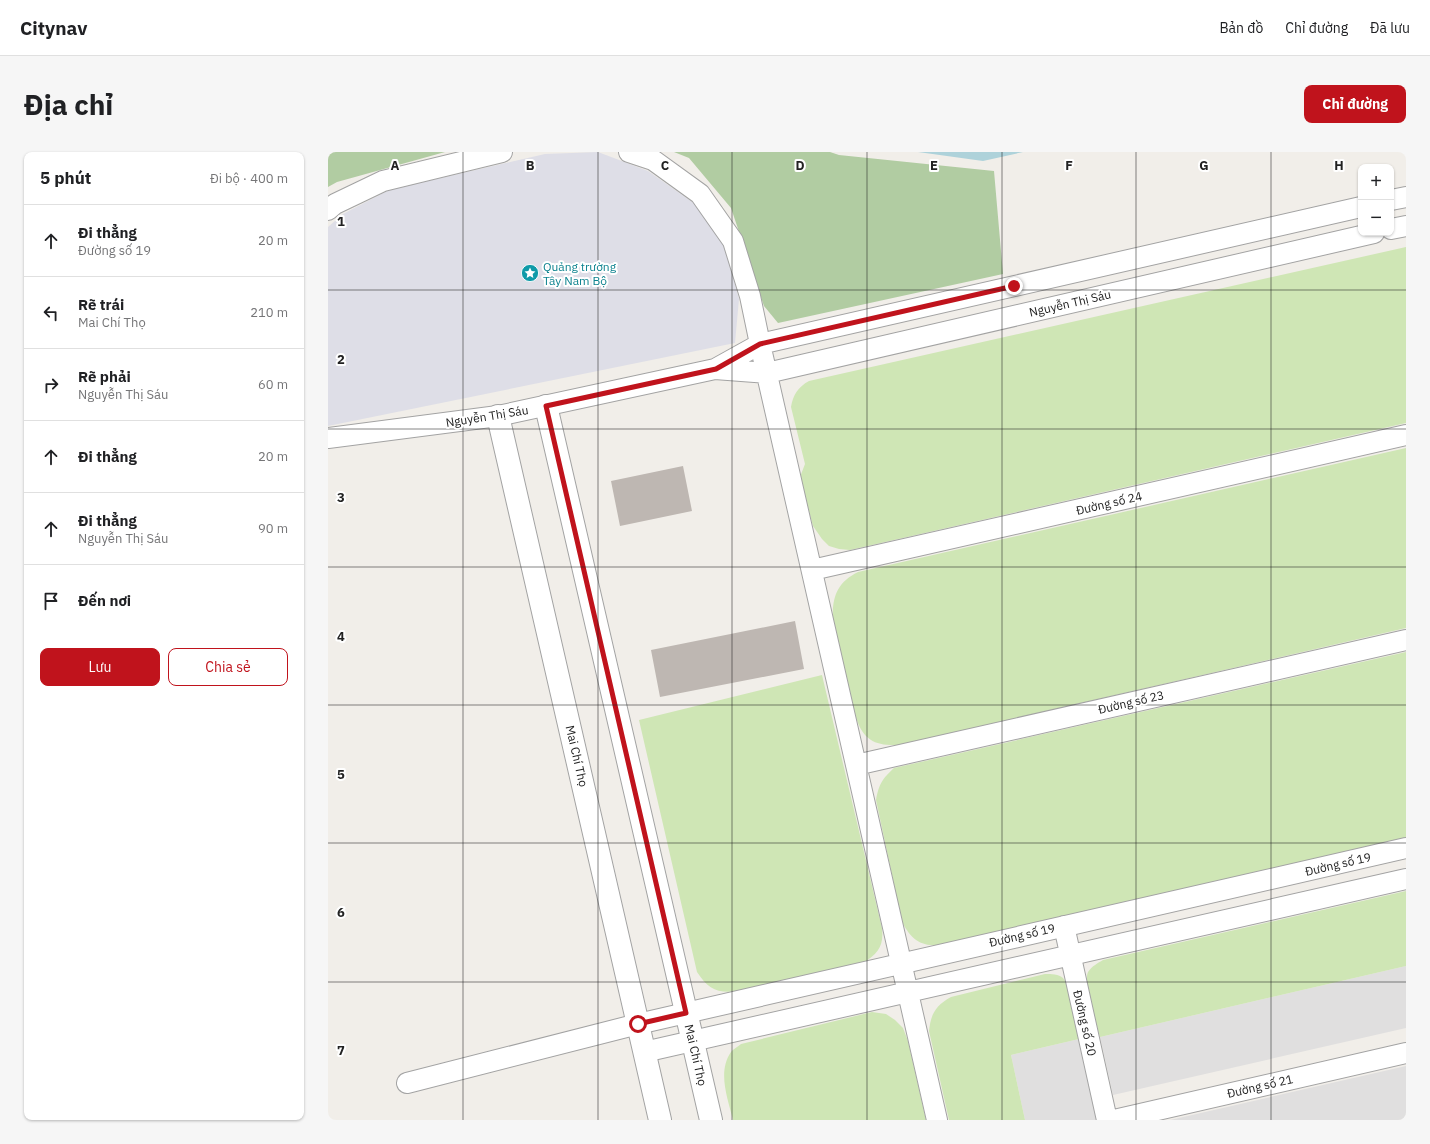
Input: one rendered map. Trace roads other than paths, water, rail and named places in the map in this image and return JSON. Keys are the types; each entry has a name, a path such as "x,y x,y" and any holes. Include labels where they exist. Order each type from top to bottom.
{"street":[{"path":"328,210 335,204 384,181 502,152"},
{"path":"629,152 653,160 700,194 733,241 750,296 937,1120"},
{"path":"1394,199 1406,197"},
{"path":"716,369 760,344 1358,208"},
{"path":"1394,228 1406,226"},
{"path":"1246,233 1252,261"},
{"name":"Nguyễn Thị Sáu","path":"328,438 498,416 716,369 767,373 1361,236"},
{"path":"1014,286 1020,315"},
{"name":"Mai Chí Thọ","path":"546,406 711,1120"},
{"name":"Mai Chí Thọ","path":"498,416 660,1120"},
{"name":"Đường số 24","path":"812,570 1406,435"},
{"name":"Đường số 23","path":"856,765 1406,640"},
{"name":"Đường số 19","path":"407,1083 638,1024 1406,848"},
{"path":"644,1052 1406,879"},
{"name":"Đường số 20","path":"1064,926 1107,1120"},
{"name":"Đường số 21","path":"1114,1120 1406,1052"}],"water":[{"path":"918,152 1023,152 983,161"}],"place":[{"name":"Quảng trường Tây Nam Bộ","path":"530,273"}]}
